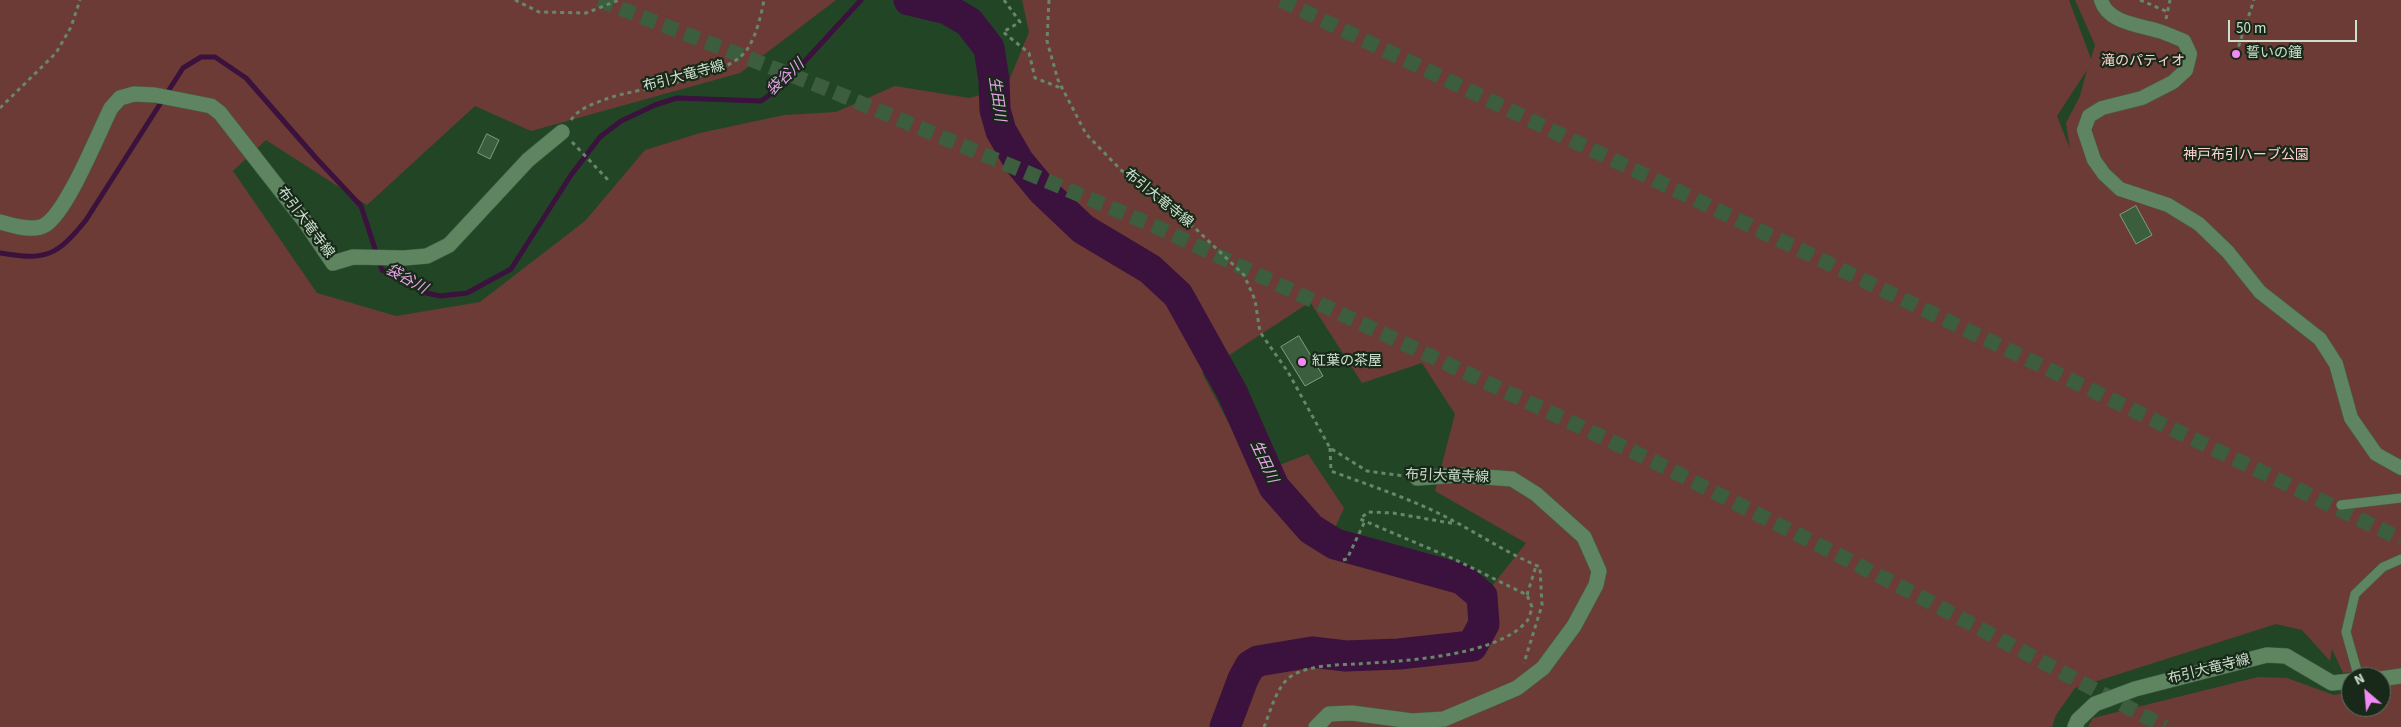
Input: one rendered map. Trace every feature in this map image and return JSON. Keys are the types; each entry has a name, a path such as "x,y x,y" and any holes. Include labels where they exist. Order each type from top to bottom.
{"street":[{"path":"2101,0 2103,8 2123,22 2162,32 2184,41 2190,54 2186,70 2173,82 2142,98 2102,108 2089,116 2084,130 2094,160 2104,174 2120,189 2168,205 2199,224 2228,252 2260,292 2320,339 2336,364 2351,418 2376,454 2401,468"},
{"name":"布引大竜寺線","path":"0,222 22,228 44,226 61,210 111,108 120,98 134,94 155,95 211,106 220,113 306,223 333,263 353,257 404,258 427,256 449,245 528,160 565,135"},
{"name":"布引大竜寺線","path":"1316,727 1329,714 1352,713 1412,721 1444,719 1517,688 1543,668 1574,626 1596,585 1599,571 1584,537 1536,494 1512,479 1459,475 1417,478"},
{"name":"布引大竜寺線","path":"2075,727 2078,720 2095,704 2135,689 2267,656 2286,656 2332,683 2341,682"}],"lane":[{"path":"2340,505 2401,498"},
{"path":"2356,667 2346,632 2355,594 2383,567 2401,559"}],"path":[{"path":"0,108 56,54 71,27 80,0"},
{"path":"515,0 540,12 586,13 618,0"},
{"name":"布引大竜寺線","path":"565,135 576,112 604,100 716,72 733,64 751,43 764,0"},
{"path":"1004,0 1020,22 1003,32 1029,53 1035,78 1063,88"},
{"name":"布引大竜寺線","path":"1049,0 1047,41 1063,88 1086,134 1121,170 1197,230 1244,275 1255,300 1260,332 1288,372 1330,448 1367,471 1417,478"},
{"path":"2140,0 2168,12"},
{"path":"2236,54 2254,0"},
{"path":"565,135 610,182"},
{"path":"1330,448 1331,471 1391,491 1456,524 1505,552 1540,567 1542,605 1517,688"},
{"path":"1456,524 1393,513 1368,512 1360,519 1454,559 1527,595"},
{"path":"1345,559 1365,521"},
{"path":"1264,727 1281,686 1292,675 1308,669 1390,662 1465,652 1486,646 1517,630 1528,620 1532,607 1527,595 1536,566"}],"green space":[{"path":"0,0 836,0 740,73 531,131 475,106 367,205 266,140 233,171 317,293 396,316 480,302 585,221 645,150 700,133 784,115 836,112 895,86 969,98 1006,88 1029,32 1022,0 2069,0 2091,59 2095,45 2075,0 2401,0 2401,727 2088,727 2093,718 2258,677 2287,678 2334,695 2341,694 2341,717 2391,717 2391,667 2341,667 2341,669 2332,649 2330,661 2302,630 2276,624 2075,688 2056,715 2052,727 0,727","holes":["2087,70 2080,96 2066,123 2070,149 2057,116","1310,302 1362,383 1422,363 1455,414 1435,491 1526,543 1485,595 1403,571 1329,541 1344,508 1308,454 1256,474 1202,373"]}],"building":[{"path":"487,134 499,140 490,159 478,153"},
{"path":"2136,206 2152,235 2136,244 2120,215"},
{"name":"紅葉の茶屋","path":"1299,336 1323,376 1305,386 1281,347"}],"waterway":[{"name":"袋谷川","path":"0,253 40,256 49,253 67,241 86,220 183,68 201,57 215,57 246,78 361,206 382,270 404,280 422,292 440,296 467,293 511,269 571,175 600,137 621,121 655,105 677,98 761,101 782,86 861,0"},
{"name":"生田川","path":"909,0 947,9 969,22 989,48 994,80 995,110 1001,131 1019,162 1043,191 1083,229 1150,269 1178,295 1232,392 1274,487 1311,529 1335,544 1462,579 1482,596 1484,624 1472,646 1399,654 1346,656 1312,652 1258,661 1250,666 1243,679 1225,727"}],"tunnel":[{"path":"599,0 827,89 1157,227 1653,461 1913,593 2165,727"},
{"path":"1281,0 2401,539"}],"place":[{"name":"誓いの鐘","path":"2236,54"},
{"name":"紅葉の茶屋","path":"1302,362"}],"park label":[{"name":"滝のパティオ","path":"2143,62"},
{"name":"神戸布引ハーブ公園","path":"2246,156"}]}
